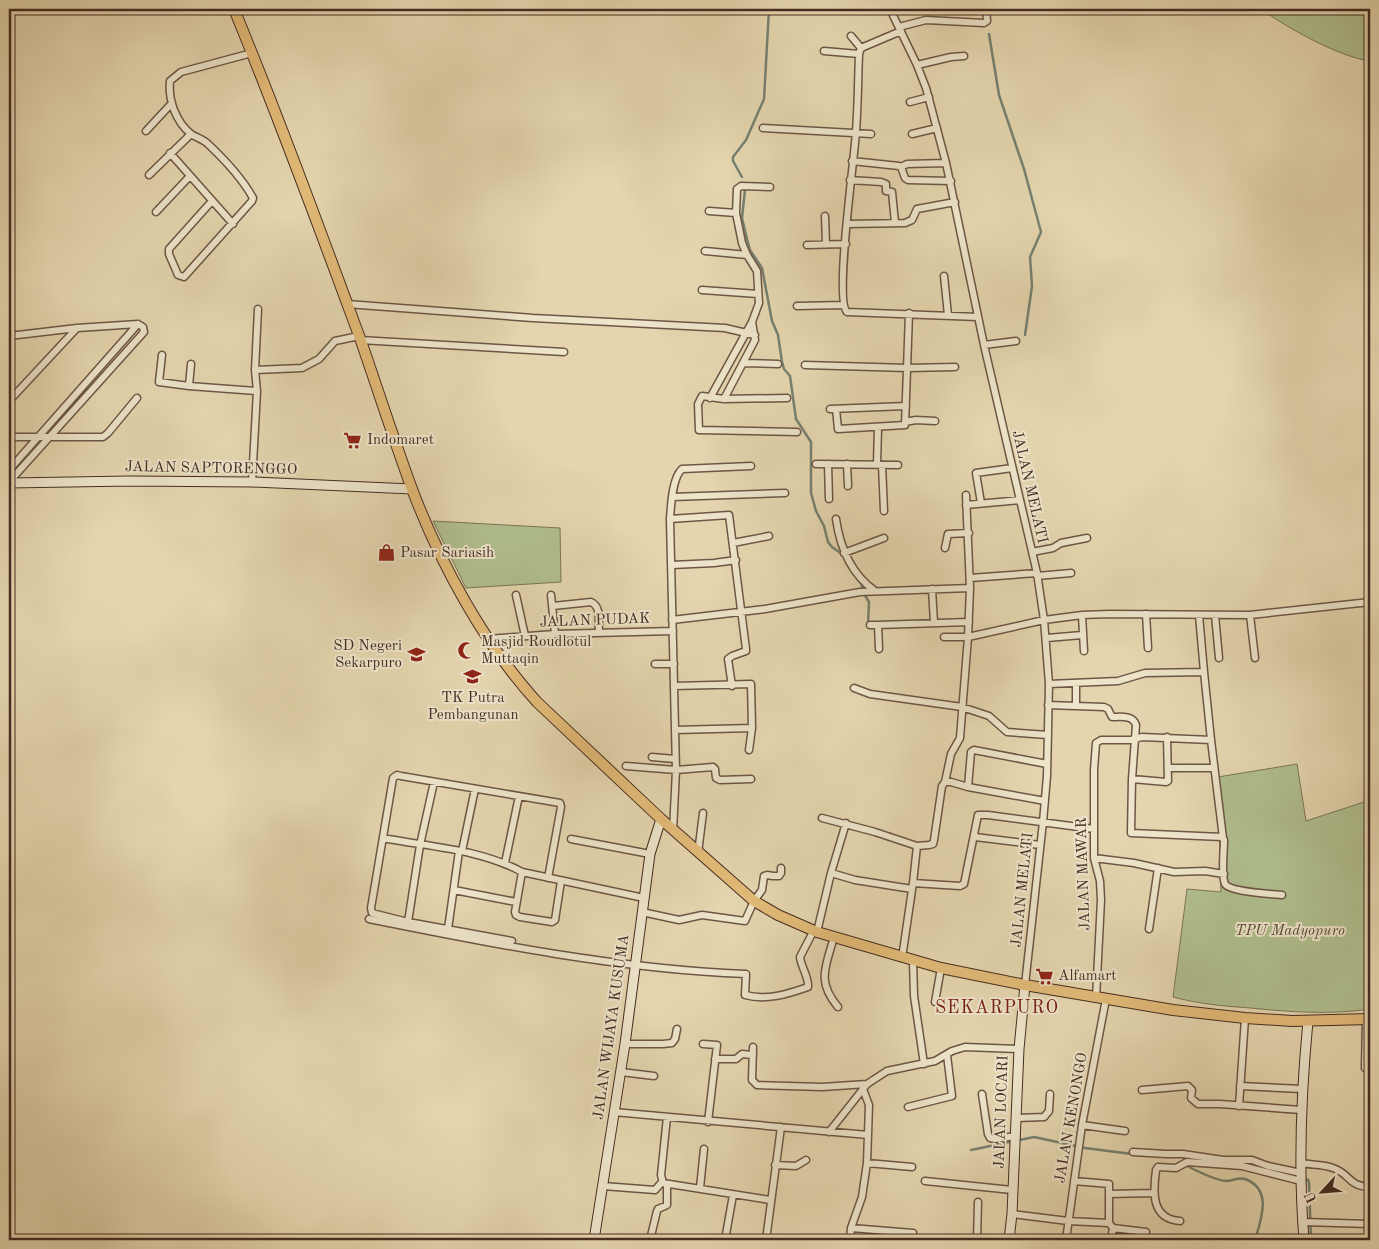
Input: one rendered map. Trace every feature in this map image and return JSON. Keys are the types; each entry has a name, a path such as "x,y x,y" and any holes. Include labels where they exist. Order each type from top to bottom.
{"main road":[{"path":"234,9 347,304 412,489 440,552 488,639 521,684 537,702 698,853 754,901 765,908 834,938 941,968 1025,985 1174,1010 1245,1018 1308,1021 1368,1019"}],"street":[{"name":"JALAN MELATI","path":"890,9 917,65 938,128 951,181 984,345 1037,575 1047,638 1049,684 1045,801 1025,985"},
{"path":"824,51 860,51 900,29 926,20 984,23 987,21 986,9"},
{"path":"852,36 860,51 856,133 850,180 842,283 843,305 847,312 978,317"},
{"path":"212,201 169,249 169,254 178,275 184,277 233,224 253,198 240,178 207,143 191,134 178,118 172,103 169,89 170,81 181,72 252,53"},
{"path":"917,65 964,56"},
{"path":"910,102 929,97"},
{"path":"146,131 172,103"},
{"path":"763,128 871,134"},
{"path":"912,134 938,128"},
{"path":"149,175 191,134"},
{"path":"170,153 233,224"},
{"path":"852,161 901,167 907,164 946,163"},
{"path":"901,167 905,178 908,180 951,181"},
{"path":"156,212 190,176"},
{"path":"850,180 886,184 886,191 892,192 896,223"},
{"path":"710,398 752,322 759,303 757,271 742,243 736,213 736,192 738,187 741,186 770,187"},
{"path":"846,224 910,221 917,208 955,202"},
{"path":"709,211 736,213"},
{"path":"825,216 826,244"},
{"path":"807,246 846,244"},
{"path":"706,251 747,255"},
{"path":"944,276 948,315"},
{"path":"702,290 758,294"},
{"path":"347,304 533,318 725,328 755,335"},
{"path":"797,306 843,305"},
{"path":"252,482 257,391 255,370 258,309"},
{"path":"905,422 909,313"},
{"path":"724,399 755,340 752,322"},
{"path":"9,470 138,324"},
{"path":"9,341 11,336 77,328 138,324 144,327 144,332 9,482"},
{"path":"9,401 77,328"},
{"path":"255,370 302,368 319,360 335,341 359,338 564,352"},
{"path":"984,345 1016,340"},
{"path":"162,355 159,382 257,391"},
{"path":"744,363 778,364"},
{"path":"189,386 191,364"},
{"path":"805,365 908,368 955,367"},
{"path":"88,380 95,386"},
{"path":"788,398 724,399 702,396 698,404 698,430 797,432"},
{"path":"9,437 103,437 138,398"},
{"path":"906,406 833,409 838,429 902,426 905,422 916,420 935,421"},
{"path":"878,427 879,464 884,511"},
{"path":"816,464 898,465"},
{"path":"828,464 829,499"},
{"path":"847,464 848,486"},
{"path":"674,831 676,770 670,519 677,474 682,469 751,466"},
{"path":"981,503 976,473 1012,468"},
{"name":"JALAN SAPTORENGGO","path":"9,482 252,482 412,489"},
{"path":"672,498 786,493"},
{"path":"822,818 846,823 917,846 933,844 942,786 945,782 952,751 960,738 970,588 966,495"},
{"path":"966,505 1020,500"},
{"path":"670,519 729,515 746,648 746,651 728,659 732,686"},
{"path":"836,519 839,539 844,553 872,591"},
{"path":"945,548 948,534 968,533"},
{"path":"733,543 769,536"},
{"path":"844,553 884,538"},
{"path":"1032,552 1053,548 1061,543 1087,538"},
{"path":"672,565 736,560"},
{"path":"970,578 1071,572"},
{"path":"672,620 765,609 860,592 970,588"},
{"path":"932,589 934,623"},
{"path":"516,595 525,636"},
{"path":"551,595 554,634"},
{"path":"553,606 590,602 594,604 598,610 599,633"},
{"path":"944,637 968,637 1044,620 1082,615 1250,614 1370,602"},
{"path":"1146,614 1148,648"},
{"path":"1250,614 1256,658"},
{"path":"1082,615 1084,651"},
{"path":"1199,615 1210,740 1223,838 1225,884 1233,889 1282,895"},
{"path":"1215,615 1220,658"},
{"path":"870,625 969,622"},
{"path":"878,625 879,649"},
{"name":"JALAN PUDAK","path":"488,639 554,634 673,631"},
{"path":"1047,638 1082,635"},
{"path":"655,664 674,664"},
{"path":"1049,684 1118,681 1145,673 1204,672"},
{"path":"1076,683 1076,706"},
{"path":"674,686 732,686 751,684 752,728 749,750"},
{"path":"854,688 870,694 962,707 989,716 1007,732 1048,735"},
{"path":"1048,705 1104,707 1108,709 1112,717 1134,719 1136,725 1130,834 1214,836 1223,838"},
{"path":"675,730 752,728"},
{"path":"1132,779 1168,781 1168,737"},
{"name":"JALAN MAWAR","path":"1101,998 1101,900 1100,881 1094,858 1094,770 1096,743 1101,740 1168,737 1210,740"},
{"path":"968,787 971,752 974,750 1047,764"},
{"path":"652,757 675,759"},
{"path":"626,766 676,770 713,767 716,778 720,780 751,779"},
{"path":"1168,768 1214,768"},
{"path":"512,941 408,922 376,915 371,911 394,776 560,803 561,807 548,878"},
{"path":"408,922 420,845 434,782"},
{"path":"945,782 1045,801"},
{"path":"448,929 460,851 475,789"},
{"path":"505,863 519,796"},
{"path":"698,853 703,813"},
{"path":"830,873 855,880 913,886 962,886 975,837 978,815 1094,829"},
{"name":"JALAN WIJAYA KUSUMA","path":"594,1240 626,1044 650,854 661,819"},
{"path":"369,919 522,950 636,965 746,974 746,996 778,996 808,987 809,985 800,959 816,931 830,873 846,823"},
{"path":"975,837 1040,845"},
{"path":"383,838 460,851 505,863 522,872 644,898"},
{"path":"571,839 650,854"},
{"path":"902,958 917,846"},
{"path":"1094,858 1134,863 1174,872 1224,874"},
{"path":"642,912 679,920 702,915 742,922 746,920 754,901 762,890 764,876 779,876 781,868"},
{"path":"1149,929 1158,868"},
{"path":"522,872 515,912 520,917 552,922 555,920 561,881"},
{"path":"454,890 516,902"},
{"path":"834,938 824,971 824,979 829,994 838,1007"},
{"path":"913,961 914,996 924,1064"},
{"path":"935,1002 941,968"},
{"name":"JALAN LOCARI","path":"1009,1240 1016,1138 1019,1049 1025,985"},
{"name":"JALAN KENONGO","path":"1066,1240 1101,998"},
{"path":"1239,1106 1245,1018"},
{"path":"1365,1068 1368,1019"},
{"path":"1304,1240 1309,1223 1301,1177 1301,1110 1308,1021"},
{"path":"626,1044 669,1044 675,1039 677,1029"},
{"path":"703,1044 716,1044 708,1122"},
{"path":"829,1132 865,1086 887,1071 924,1064 959,1049 972,1046 1019,1049"},
{"path":"753,1047 752,1080 757,1085 865,1086"},
{"path":"715,1059 736,1059 742,1054 753,1055"},
{"path":"908,1107 952,1096 947,1055"},
{"path":"621,1072 654,1076"},
{"path":"850,1240 851,1228 862,1198 867,1163 869,1105 865,1086"},
{"path":"1142,1090 1188,1086 1192,1090 1191,1098 1198,1104 1301,1110"},
{"path":"1240,1086 1302,1089"},
{"path":"982,1094 990,1138 1016,1138"},
{"path":"1016,1118 1044,1117 1049,1111 1050,1094"},
{"path":"614,1112 868,1135"},
{"path":"650,1240 657,1211 667,1205 665,1183 661,1175 667,1117"},
{"path":"1082,1125 1126,1131"},
{"path":"766,1240 781,1127"},
{"path":"700,1188 704,1149"},
{"path":"1133,1152 1166,1154 1185,1160 1242,1166 1301,1177"},
{"path":"775,1165 796,1166 806,1160"},
{"path":"1180,1221 1170,1221 1164,1218 1158,1207 1153,1193 1158,1167 1176,1168 1185,1160 1252,1160 1268,1170"},
{"path":"867,1163 912,1167"},
{"path":"1301,1163 1331,1167 1340,1171 1356,1186 1370,1187"},
{"path":"1074,1180 1109,1184 1111,1240"},
{"path":"925,1181 1012,1190"},
{"path":"603,1186 655,1190 665,1183 770,1200"},
{"path":"1109,1194 1153,1193"},
{"path":"725,1240 733,1195"},
{"path":"976,1240 978,1202"},
{"path":"1012,1214 1146,1232"},
{"path":"1309,1223 1370,1224"},
{"path":"851,1228 913,1233"}],"green space":[{"path":"1261,9 1365,9 1370,12 1370,61 1328,48"},
{"path":"433,521 560,528 561,582 466,588"},
{"name":"TPU Madyopuro","path":"1297,764 1306,821 1370,800 1370,1009 1340,1012 1295,1012 1212,1004 1173,997 1187,889 1221,892 1218,777"}],"waterway":[{"path":"742,177 733,161 733,157 746,140 764,99 769,9"},
{"path":"989,34 999,95 1024,169 1041,232 1030,257 1032,286 1025,335"},
{"path":"745,190 742,218 747,239 750,250 762,268 772,321 778,335 782,362 784,369 790,376 796,419 811,442 811,493 828,542 842,554"},
{"path":"861,581 863,592 869,602 868,624"},
{"path":"971,1150 1034,1137 1085,1148 1132,1154"},
{"path":"1189,1157 1189,1167 1197,1171 1226,1181 1240,1178 1245,1179 1254,1184 1259,1190 1263,1206 1255,1240"},
{"path":"1242,1163 1261,1167"},
{"path":"1279,1171 1308,1180 1311,1240"}],"place":[{"name":"Indomaret","path":"353,440"},
{"name":"Pasar Sariasih","path":"386,553"},
{"name":"Masjid Roudlotul Muttaqin","path":"467,651"},
{"name":"SD Negeri Sekarpuro","path":"416,655"},
{"name":"TK Putra Pembangunan","path":"473,677"},
{"name":"Alfamart","path":"1044,976"}],"district":[{"name":"SEKARPURO","path":"997,1008"}]}
